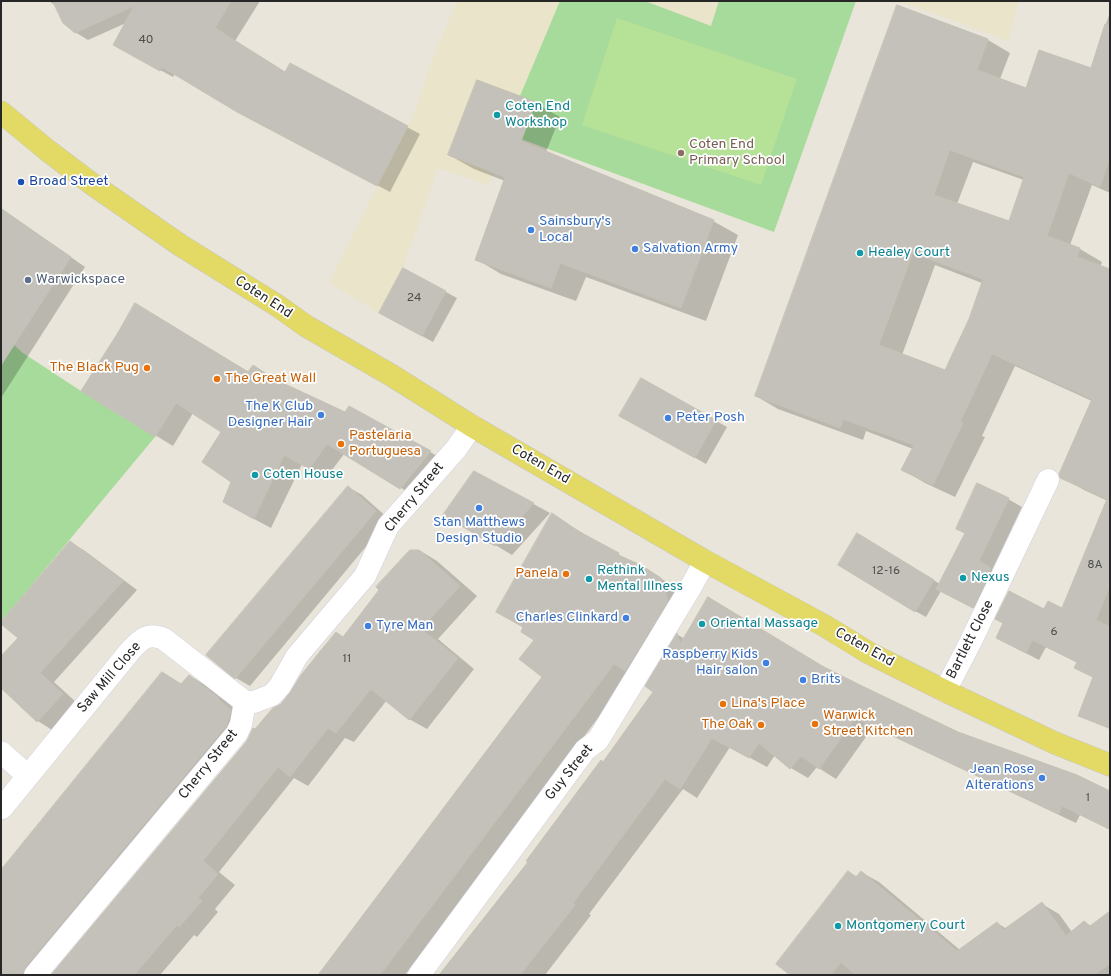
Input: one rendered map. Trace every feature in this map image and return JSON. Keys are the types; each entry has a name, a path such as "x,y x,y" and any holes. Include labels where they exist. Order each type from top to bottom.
{"main road":[{"name":"Coten End","path":"1,112 47,150 108,196 180,245 278,306 306,326 391,375 472,426 705,561 825,626 869,652 945,692 1055,743 1110,765"}],"street":[{"name":"Cherry Street","path":"35,975 237,733 241,724 244,702 254,702 272,695 280,686 297,656 365,576 388,526 456,449 472,426"},
{"name":"Bartlett Close","path":"945,692 970,644 1048,480"},
{"name":"Guy Street","path":"419,975 585,750 598,740 705,561"},
{"name":"Saw Mill Close","path":"2,808 130,651 138,642 148,636 156,635 164,639 244,702"},
{"path":"1,752 28,776"}],"shaded area":[{"name":"Coten End Primary School","path":"457,1 856,1 774,232 507,134 489,185 438,168 403,268 379,313 329,283 412,119 430,65"},
{"path":"900,1 1019,1 1008,41"}],"green space":[{"name":"Coten End Primary School","path":"560,1 645,1 711,26 719,1 856,1 774,232 521,139 520,96"},
{"path":"617,18 797,79 761,185 582,125"},
{"path":"14,345 23,353 81,391 155,437 1,622 1,366"}],"building":[{"path":"53,1 231,1 215,28 285,72 290,63 408,126 377,186 237,112 162,67 160,71 113,45 134,6 75,33 63,23"},
{"path":"897,5 988,39 977,70 1026,88 1039,50 1091,68 1105,24 1110,25 1110,157 1100,187 1069,173 1047,236 1080,248 1077,257 1110,269 1110,585 1096,620 1110,627 1110,728 1078,716 1093,677 1074,668 1077,662 1032,640 1026,653 996,638 1003,623 995,619 1009,591 1044,609 1048,601 1062,608 1107,499 1060,478 1059,474 1092,399 992,354 960,422 963,423 933,485 901,470 914,445 843,419 840,428 755,396","holes":["950,150 1024,177 1009,221 934,195","913,253 983,279 969,319 945,370 879,345"]},
{"path":"477,80 536,102 521,141 714,220 681,308 560,263 551,288 475,260 505,177 448,155"},
{"name":"Warwickspace","path":"1,209 71,257 1,365"},
{"path":"403,268 446,291 422,336 379,313"},
{"path":"135,303 248,372 253,365 274,379 345,412 349,406 431,451 400,489 327,444 309,469 284,455 254,519 223,502 231,482 202,462 221,432 176,403 155,437 81,391"},
{"name":"Peter Posh","path":"641,378 716,420 695,458 619,416"},
{"path":"474,471 534,503 495,546 443,515"},
{"path":"977,483 1009,498 979,561 991,568 973,608 936,589 965,533 956,529"},
{"path":"348,486 376,511 235,679 206,655"},
{"path":"552,513 578,531 619,553 618,555 641,565 661,578 668,601 625,671 614,664 380,975 318,975 542,677 519,659 534,640 521,632 523,627 496,612"},
{"path":"857,533 934,580 915,612 838,565"},
{"path":"70,541 123,581 40,673 63,694 37,722 1,688 1,656 18,638 1,624 1,622"},
{"path":"410,550 419,550 460,586 421,629 458,658 409,720 371,689 336,733 328,728 290,777 278,767 203,861 218,874 198,898 202,901 179,927 177,925 134,975 51,975 247,741 253,728 255,729 273,708 281,704 301,675 336,632 343,637 379,590 376,587"},
{"path":"708,597 824,667 862,686 958,732 1077,775 1110,791 1110,829 1062,806 1059,814 855,718 819,769 801,756 790,769 759,743 749,758 712,738 680,789 665,779 573,903 575,905 520,975 439,975 528,862 526,861 601,760 603,762 653,692 645,686 677,633 680,644"},
{"path":"162,672 181,684 189,675 219,698 218,699 231,710 226,726 25,967 23,975 1,975 1,870"},
{"path":"848,871 856,877 861,871 957,951 997,922 1003,930 1042,902 1066,936 1084,921 1090,926 1110,911 1110,964 1093,975 855,975 841,962 831,975 790,975 776,964"}],"place":[{"name":"Coten End Workshop","path":"497,115"},
{"name":"Coten End Primary School","path":"681,153"},
{"name":"Broad Street","path":"21,182"},
{"name":"Sainsbury's Local","path":"531,230"},
{"name":"Salvation Army","path":"635,249"},
{"name":"Healey Court","path":"860,253"},
{"name":"Warwickspace","path":"28,280"},
{"name":"The Black Pug","path":"147,368"},
{"name":"The Great Wall","path":"217,379"},
{"name":"The K Club Designer Hair","path":"321,415"},
{"name":"Peter Posh","path":"668,418"},
{"name":"Pastelaria Portuguesa","path":"341,444"},
{"name":"Coten House","path":"255,475"},
{"name":"Stan Matthews Design Studio","path":"479,508"},
{"name":"Panela","path":"566,574"},
{"name":"Nexus","path":"963,578"},
{"name":"Rethink Mental Illness","path":"589,579"},
{"name":"Charles Clinkard","path":"626,618"},
{"name":"Oriental Massage","path":"702,624"},
{"name":"Tyre Man","path":"368,626"},
{"name":"Raspberry Kids Hair salon","path":"766,663"},
{"name":"Brits","path":"803,680"},
{"name":"Lina's Place","path":"723,704"},
{"name":"Warwick Street Kitchen","path":"815,724"},
{"name":"The Oak","path":"761,725"},
{"name":"Jean Rose Alterations","path":"1042,778"},
{"name":"Montgomery Court","path":"838,926"}]}
